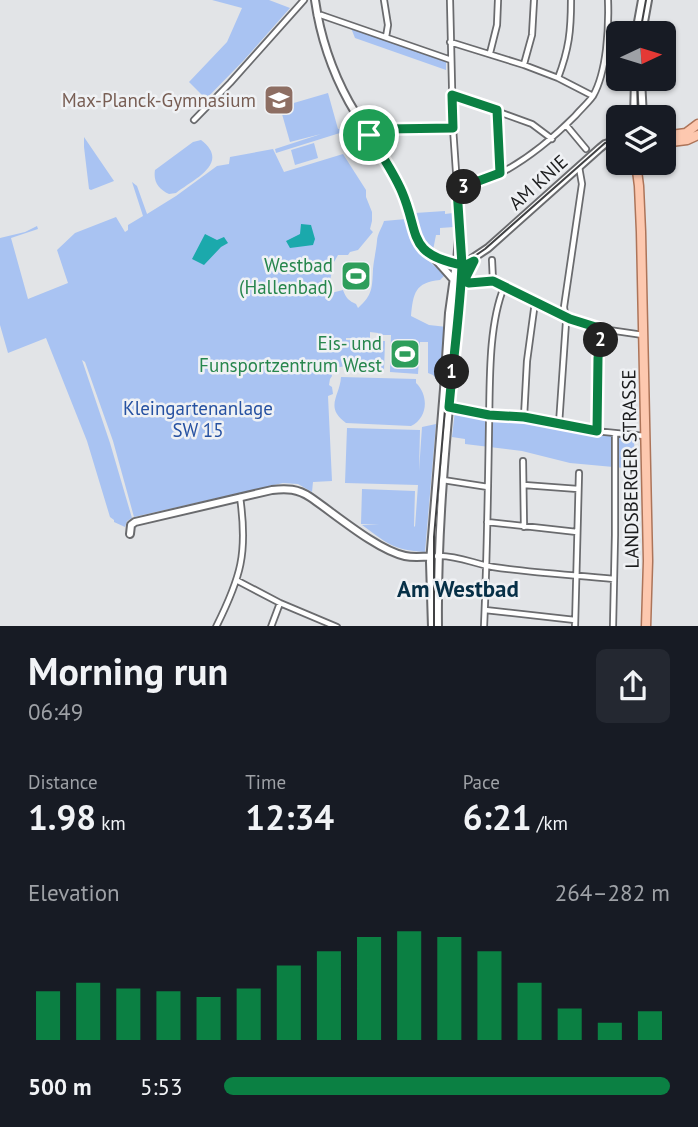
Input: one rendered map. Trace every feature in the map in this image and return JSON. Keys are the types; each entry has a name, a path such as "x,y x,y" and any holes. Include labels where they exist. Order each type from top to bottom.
{"main road":[{"path":"315,0 317,16 336,76 347,100 394,175 403,194 416,237 422,247 453,279"},
{"path":"638,21 642,0"},
{"path":"644,21 648,0"},
{"path":"676,134 686,133 698,124"},
{"path":"676,142 687,141 698,135"},
{"name":"AM KNIE","path":"462,265 474,261 606,144"},
{"name":"LANDSBERGER STRASSE","path":"640,175 648,561 646,626"},
{"name":"AM KNIE","path":"462,265 482,252"},
{"path":"432,256 462,265"},
{"path":"432,626 430,557 453,279 462,265"},
{"path":"438,626 438,556 443,480 455,336 463,285 462,265"},
{"path":"130,534 132,523 272,490 296,490 382,547 407,556 438,556"}],"street":[{"path":"194,120 304,0"},
{"path":"384,0 388,25 386,37"},
{"path":"450,0 453,128 462,265"},
{"path":"490,53 497,25 498,0"},
{"path":"524,65 532,35 534,0"},
{"path":"558,78 570,40 571,0"},
{"path":"457,189 500,173 539,149 593,96 603,64 608,33 608,0"},
{"path":"317,16 321,15 451,60"},
{"path":"450,42 524,65 593,96"},
{"path":"452,95 532,124 552,139"},
{"path":"497,110 500,173"},
{"name":"AM KNIE","path":"566,125 586,149"},
{"path":"369,135 387,129 453,128"},
{"path":"559,424 566,322 564,307 582,184 579,167"},
{"path":"492,260 493,281"},
{"path":"463,285 493,281 564,316 602,329 643,335"},
{"path":"484,626 489,415 495,322 504,287"},
{"path":"524,417 527,361 535,302"},
{"path":"597,431 598,358 602,329"},
{"path":"449,407 645,436"},
{"path":"612,626 615,433"},
{"path":"523,461 524,527"},
{"path":"485,610 575,623 579,473"},
{"path":"443,480 488,487"},
{"path":"524,485 578,489"},
{"path":"216,626 237,581 244,544 240,498"},
{"path":"487,522 577,532"},
{"path":"438,556 535,573 614,579"},
{"path":"237,581 337,626"},
{"path":"271,626 281,603"}],"green space":[{"path":"212,0 269,0 290,8 206,99 189,82 227,42 242,8"},
{"path":"351,28 446,62 446,70 355,38"},
{"path":"328,93 338,129 342,128 343,132 276,153 275,149 321,134 290,142 280,107"},
{"path":"84,137 114,181 91,190 89,189"},
{"path":"201,140 212,156 206,170 176,193 169,194 162,190 157,185 155,170 193,142"},
{"path":"314,143 318,158 295,165 291,150"},
{"name":"Kleingartenanlage SW 15","path":"273,149 284,172 343,154 366,190 372,212 370,229 373,232 358,250 348,255 338,255 329,285 331,293 343,290 358,308 371,290 377,238 384,221 406,219 420,250 445,275 440,280 420,286 414,295 411,316 429,325 447,327 444,389 433,375 428,373 428,342 420,342 418,374 390,372 391,335 370,332 370,338 346,338 385,341 384,372 346,371 345,366 330,369 332,376 329,385 333,394 328,396 332,481 313,482 312,492 298,484 283,483 134,517 113,441 82,360 132,518 127,521 125,527 110,517 87,441 46,338 8,353 0,325 0,238 37,226 38,229 11,238 28,299 68,283 57,250 75,233 116,217 125,232 128,225 143,216 132,182 137,186 147,214 217,166 229,164 230,157"},
{"path":"445,211 445,214 453,213 454,227 440,228 440,235 436,235 433,250 423,238 415,213"},
{"path":"341,377 416,379 425,400 421,418 411,426 346,423 339,417 334,406"},
{"path":"455,410 634,438 635,469 570,463 522,451 465,444 465,439 452,437"},
{"path":"436,424 425,552 397,547 362,525 379,525 361,524 362,489 415,491 415,527 418,485 345,483 347,428 420,430 419,471 422,427"}],"shaded area":[{"path":"301,224 311,225 315,239 313,245 290,248 286,241 300,234"},
{"path":"205,234 217,240 224,237 228,243 204,265 192,259"}],"tram line":[{"path":"642,21 646,0"},
{"path":"637,91 638,105"},
{"path":"434,626 434,537 456,282 463,264 485,249 606,143"}],"place":[{"name":"Max-Planck-Gymnasium","path":"279,100"},
{"name":"Westbad (Hallenbad)","path":"356,276"},
{"name":"Eis- und Funsportzentrum West","path":"405,354"}],"district":[{"name":"Am Westbad","path":"458,588"}],"route":[{"path":"369,135 387,129 453,128 452,95 497,110 500,173 457,189 462,265 474,261 464,281 493,281 570,319 602,329 598,358 597,431 524,417 489,415 449,407 462,265 437,258 422,247 416,237 403,194 369,135"}]}
